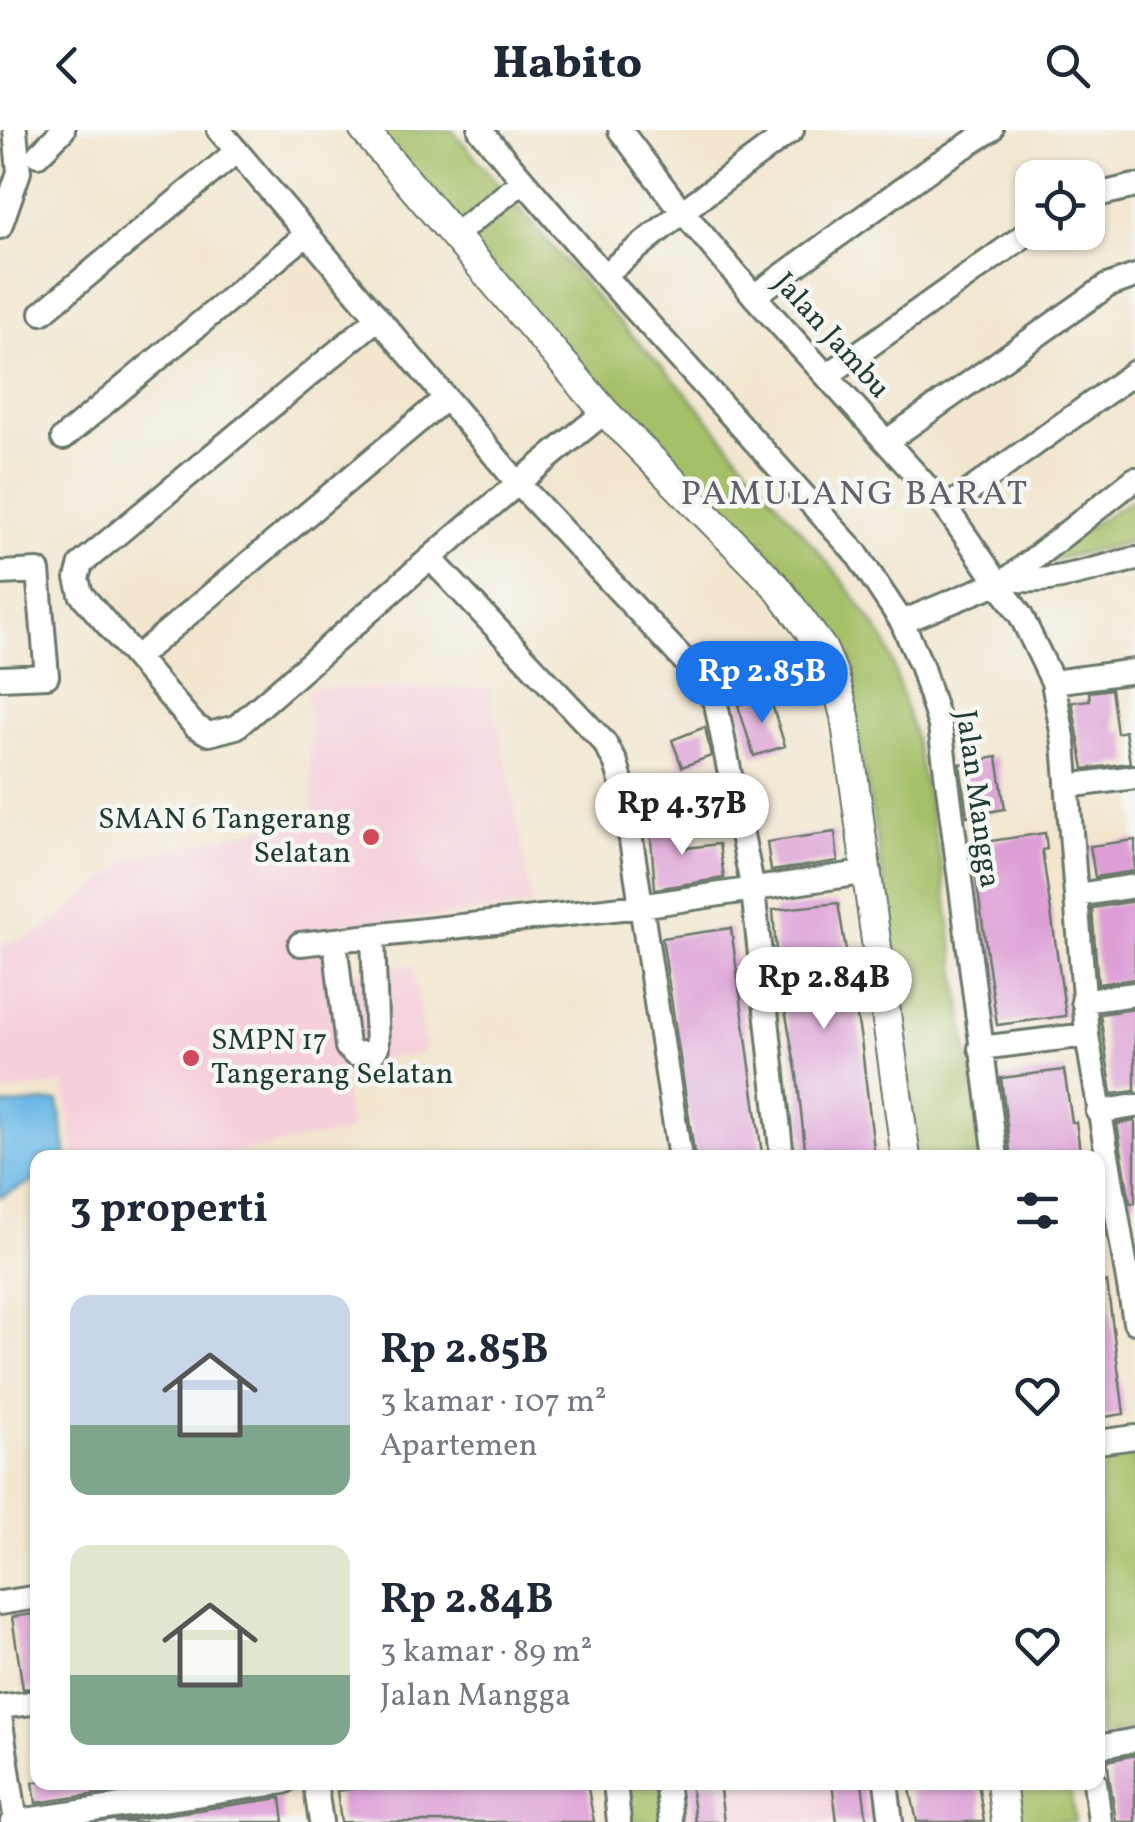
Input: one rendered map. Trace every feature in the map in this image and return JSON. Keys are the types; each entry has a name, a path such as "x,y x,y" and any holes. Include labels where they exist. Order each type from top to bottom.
{"street":[{"path":"0,227 19,172 14,130"},
{"path":"38,155 63,130"},
{"path":"219,130 517,482 683,659 716,704 752,890 781,1150"},
{"path":"364,130 605,412 776,586 822,648 845,716 905,1150"},
{"name":"Jalan Mangga","path":"480,130 604,275 848,544 902,622 921,665 940,726 995,1150"},
{"name":"Jalan Jambu","path":"620,130 682,212 946,508 1003,580 1053,682 1060,711 1087,1035 1098,1112 1126,1219 1135,1322"},
{"path":"604,275 792,130"},
{"path":"754,296 937,164 992,130"},
{"path":"42,313 237,151"},
{"path":"456,234 522,182"},
{"path":"1105,192 1135,186"},
{"path":"63,438 307,234"},
{"path":"828,376 1015,242"},
{"path":"887,441 1107,286 1135,276"},
{"path":"378,318 81,564 77,578 81,594 195,726 209,734 236,727 517,482 605,412"},
{"path":"946,508 1135,372"},
{"path":"138,658 446,398"},
{"path":"902,622 1003,580 1135,479"},
{"path":"432,560 604,742 616,763 624,788 679,1150"},
{"path":"1003,580 1042,579 1135,560"},
{"path":"0,573 38,572 48,676 0,678"},
{"path":"1053,682 1135,671"},
{"path":"1067,786 1135,777"},
{"path":"300,944 640,906 869,872"},
{"path":"1077,894 1135,886"},
{"path":"335,941 347,1048 362,1055 378,1048 374,937"},
{"path":"1084,1001 1135,994"},
{"path":"980,1048 1087,1035"},
{"path":"1098,1112 1135,1106"},
{"path":"1105,1441 1135,1437"},
{"path":"0,1603 30,1598"},
{"path":"0,1708 30,1703"},
{"path":"0,1717 15,1822 230,1790"},
{"path":"1105,1746 1135,1740"},
{"path":"316,1790 320,1822"},
{"path":"616,1790 619,1822"},
{"path":"667,1790 671,1822"},
{"path":"887,1790 892,1822"},
{"path":"1002,1790 1006,1822"},
{"path":"1096,1790 1100,1822"}],"shaded area":[{"path":"307,688 488,688 508,764 532,906 319,930 328,976 413,965 425,1052 340,1064 350,1131 251,1150 74,1150 64,1084 0,1093 0,946 39,933 131,859 313,816"},
{"path":"667,1790 887,1790 891,1822 671,1822"}],"green space":[{"path":"371,130 452,130 599,301 685,391 843,581 886,642 915,739 943,873 967,1049 987,1150 915,1150 881,864 858,735 825,649"},
{"path":"1135,498 1135,541 1023,567"},
{"path":"1135,1439 1135,1729 1105,1735 1105,1444"},
{"path":"614,1790 664,1790 668,1822 619,1822"},
{"path":"1011,1790 1070,1790 1075,1822 1015,1822"}],"water":[{"path":"58,1101 66,1150 30,1150 30,1183 0,1197 0,1106"}],"building":[{"path":"1111,689 1117,733 1125,731 1130,763 1084,769 1072,702 1090,700 1089,692"},
{"path":"769,695 785,746 754,756 738,705"},
{"path":"705,727 711,756 682,767 672,740"},
{"path":"997,757 1005,809 967,816 960,764"},
{"path":"683,822 686,848 719,844 724,878 655,889 650,826"},
{"path":"835,832 838,861 771,871 767,842"},
{"path":"1045,833 1047,849 1042,850 1066,1016 997,1025 976,877 981,876 977,843"},
{"path":"1135,840 1135,871 1095,877 1090,846"},
{"path":"1135,901 1135,979 1098,984 1092,908"},
{"path":"838,903 874,1150 805,1150 797,1075 777,966 773,910"},
{"path":"731,928 761,1150 694,1150 662,938"},
{"path":"1135,1009 1135,1091 1112,1094 1100,1014"},
{"path":"1064,1070 1080,1150 1010,1150 1001,1078"},
{"path":"1135,1121 1135,1203 1130,1203 1117,1124"},
{"path":"1105,1282 1107,1282 1124,1414 1105,1417"},
{"path":"30,1615 30,1688 23,1689 12,1617"},
{"path":"1135,1755 1135,1822 1116,1822 1107,1761"},
{"path":"34,1790 124,1790 36,1803"},
{"path":"588,1790 594,1822 341,1822 337,1791"},
{"path":"691,1790 720,1790 724,1822 695,1822"},
{"path":"833,1790 863,1790 867,1822 837,1822"},
{"path":"910,1790 979,1790 984,1822 917,1822"},
{"path":"281,1798 284,1822 115,1822"}],"place":[{"name":"SMAN 6 Tangerang Selatan","path":"371,837"},
{"name":"SMPN 17 Tangerang Selatan","path":"191,1058"}],"district":[{"name":"PAMULANG BARAT","path":"855,495"}]}
